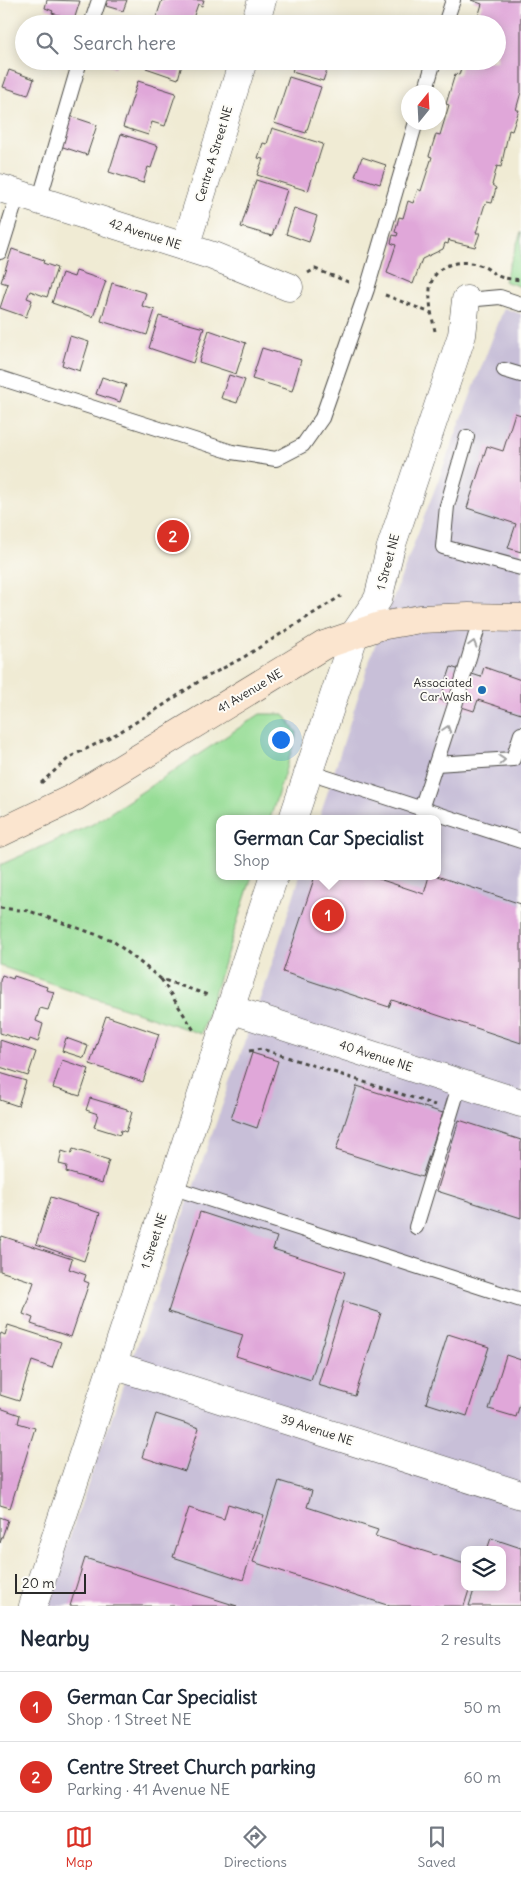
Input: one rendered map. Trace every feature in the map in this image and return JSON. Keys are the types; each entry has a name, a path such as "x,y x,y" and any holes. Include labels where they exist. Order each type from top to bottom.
{"street":[{"path":"258,15 262,0"},
{"name":"Centre A Street NE","path":"185,247 240,70"},
{"name":"42 Avenue NE","path":"19,194 185,247 289,286"},
{"name":"1 Street NE","path":"294,815 354,633 378,599 390,550 462,334 466,300"},
{"name":"41 Avenue NE","path":"0,833 74,797 324,645 354,633 420,619 521,618"},
{"name":"1 Street NE","path":"33,1606 273,880"},
{"name":"40 Avenue NE","path":"230,1009 521,1103"},
{"name":"39 Avenue NE","path":"113,1365 521,1495"}],"lane":[{"path":"95,15 99,0"},
{"path":"448,15 452,0"},
{"path":"0,252 19,194 76,70"},
{"path":"427,85 431,70"},
{"path":"0,378 232,452 276,459 303,445 322,418 367,289 414,130"},
{"path":"466,300 500,297 521,304"},
{"path":"504,370 521,376"},
{"path":"466,437 447,506 443,547 521,568"},
{"path":"421,808 455,705 481,617"},
{"path":"436,764 513,759 521,734"},
{"path":"309,772 521,840"},
{"path":"416,1227 460,1083"},
{"path":"171,1187 521,1300"}],"path":[{"path":"36,786 70,757 118,733 200,680 251,653 341,596"},
{"path":"0,908 30,911 112,940 161,979 197,1035"},
{"path":"161,979 209,995 230,1009"},
{"path":"250,1051 262,1049 451,1110"}],"shaded area":[{"path":"504,308 521,314 521,1606 45,1606 267,979 299,880 441,880 441,815 320,815 372,653"}],"green space":[{"path":"521,232 521,287 504,281"},
{"path":"260,714 284,714 297,733 271,815 216,815 216,880 251,880 201,1034 0,966 0,865 93,824"}],"building":[{"path":"47,0 80,1 76,15 58,15 45,8"},
{"path":"108,0 127,0 123,11 106,6"},
{"path":"162,0 204,0 202,6 198,4 194,15 157,15"},
{"path":"471,0 521,0 521,92 516,110 519,110 512,131 509,130 501,167 497,166 492,185 496,188 492,203 487,202 485,204 476,233 480,233 475,247 450,241 449,239 448,244 445,243 443,249 422,259 413,284 387,273 396,245 391,243 393,235 397,236 398,233 395,232 399,217 403,218 408,201 413,203 418,189 421,191 432,157 429,156 436,134 440,135 442,130 446,130 446,115 449,105 446,104 455,74 459,75 460,70 506,70 506,15 479,15 482,4"},
{"path":"9,70 34,79 28,95 3,87"},
{"path":"152,70 180,70 178,79"},
{"path":"293,70 327,70 323,81 292,72"},
{"path":"289,77 321,87 306,133 274,123"},
{"path":"138,81 176,93 165,126 152,122 148,135 123,127"},
{"path":"70,116 97,125 87,155 60,146"},
{"path":"272,128 323,144 308,191 257,175 263,159 258,158 263,143 267,144"},
{"path":"121,134 158,146 151,168 148,167 143,183 109,172"},
{"path":"362,157 386,165 380,184 355,176"},
{"path":"256,180 287,190 272,236 241,227"},
{"path":"294,208 317,216 309,242 286,234"},
{"path":"12,249 44,260 43,263 57,268 47,297 30,291 27,298 32,300 26,317 0,308 8,284 1,282"},
{"path":"76,271 106,281 93,317 52,303 62,273 74,277"},
{"path":"112,283 146,293 142,306 155,310 147,335 101,321"},
{"path":"159,316 204,328 193,363 149,348"},
{"path":"209,330 246,343 236,374 199,362"},
{"path":"70,336 89,342 80,371 62,365"},
{"path":"262,348 301,360 292,391 252,379"},
{"path":"229,375 245,380 237,403 221,398"},
{"path":"102,377 126,385 120,402 96,394"},
{"path":"515,413 521,415 521,552 508,548 516,524 467,508 487,446 503,451"},
{"name":"Associated Car Wash","path":"451,667 481,677 484,667 521,680 521,714 478,700 474,711 440,700"},
{"path":"441,877 521,904 521,1043 392,1000 389,1007 283,972 314,880 382,880 424,894 428,880 441,880"},
{"path":"2,975 13,979 14,976 47,987 46,990 54,992 48,1010 40,1008 36,1021 43,1024 38,1042 30,1039 29,1042 0,1033 0,981"},
{"path":"106,1016 159,1034 143,1082 90,1064"},
{"path":"66,1038 88,1046 84,1058 62,1051"},
{"path":"0,1040 36,1052 28,1076 0,1067"},
{"path":"252,1053 278,1061 257,1128 231,1119"},
{"path":"62,1060 89,1069 80,1096 53,1088"},
{"path":"0,1073 26,1081 18,1106 0,1100"},
{"path":"357,1086 443,1113 422,1177 336,1150"},
{"path":"90,1098 132,1112 126,1132 121,1130 120,1135 94,1127 98,1114 86,1110"},
{"path":"459,1120 521,1140 521,1218 437,1191"},
{"path":"73,1149 109,1160 102,1183 66,1172 67,1166 59,1164 62,1151 71,1154"},
{"path":"51,1197 100,1213 84,1261 36,1244"},
{"path":"200,1212 277,1237 273,1249 345,1272 311,1380 236,1356 243,1335 168,1312"},
{"path":"2,1236 72,1259 69,1269 86,1275 84,1281 89,1283 71,1337 31,1324 33,1318 23,1314 34,1282 0,1271 0,1241"},
{"path":"344,1301 381,1313 355,1396 318,1385"},
{"path":"8,1325 61,1342 52,1368 32,1361 19,1401 0,1395 0,1336 1,1333 5,1335"},
{"path":"448,1334 489,1347 467,1416 426,1403"},
{"path":"506,1355 521,1360 521,1401 516,1417 489,1409"},
{"path":"0,1408 20,1415 18,1423 35,1428 10,1508 0,1505"},
{"path":"156,1414 199,1428 185,1471 142,1457"},
{"path":"279,1481 312,1491 307,1507 378,1530 375,1536 461,1563 461,1591 469,1591 464,1606 390,1606 253,1562"},
{"path":"228,1504 264,1515 243,1580 173,1557 189,1508 224,1519"},
{"path":"0,1517 8,1520 0,1543"},
{"path":"491,1538 521,1548 521,1606 469,1606 474,1591 506,1591 506,1546 488,1546"},
{"path":"85,1558 237,1606 70,1606"}],"place":[{"name":"Centre Street Church parking","path":"173,536"},
{"name":"Associated Car Wash","path":"482,690"},
{"name":"German Car Specialist","path":"328,915"}]}
